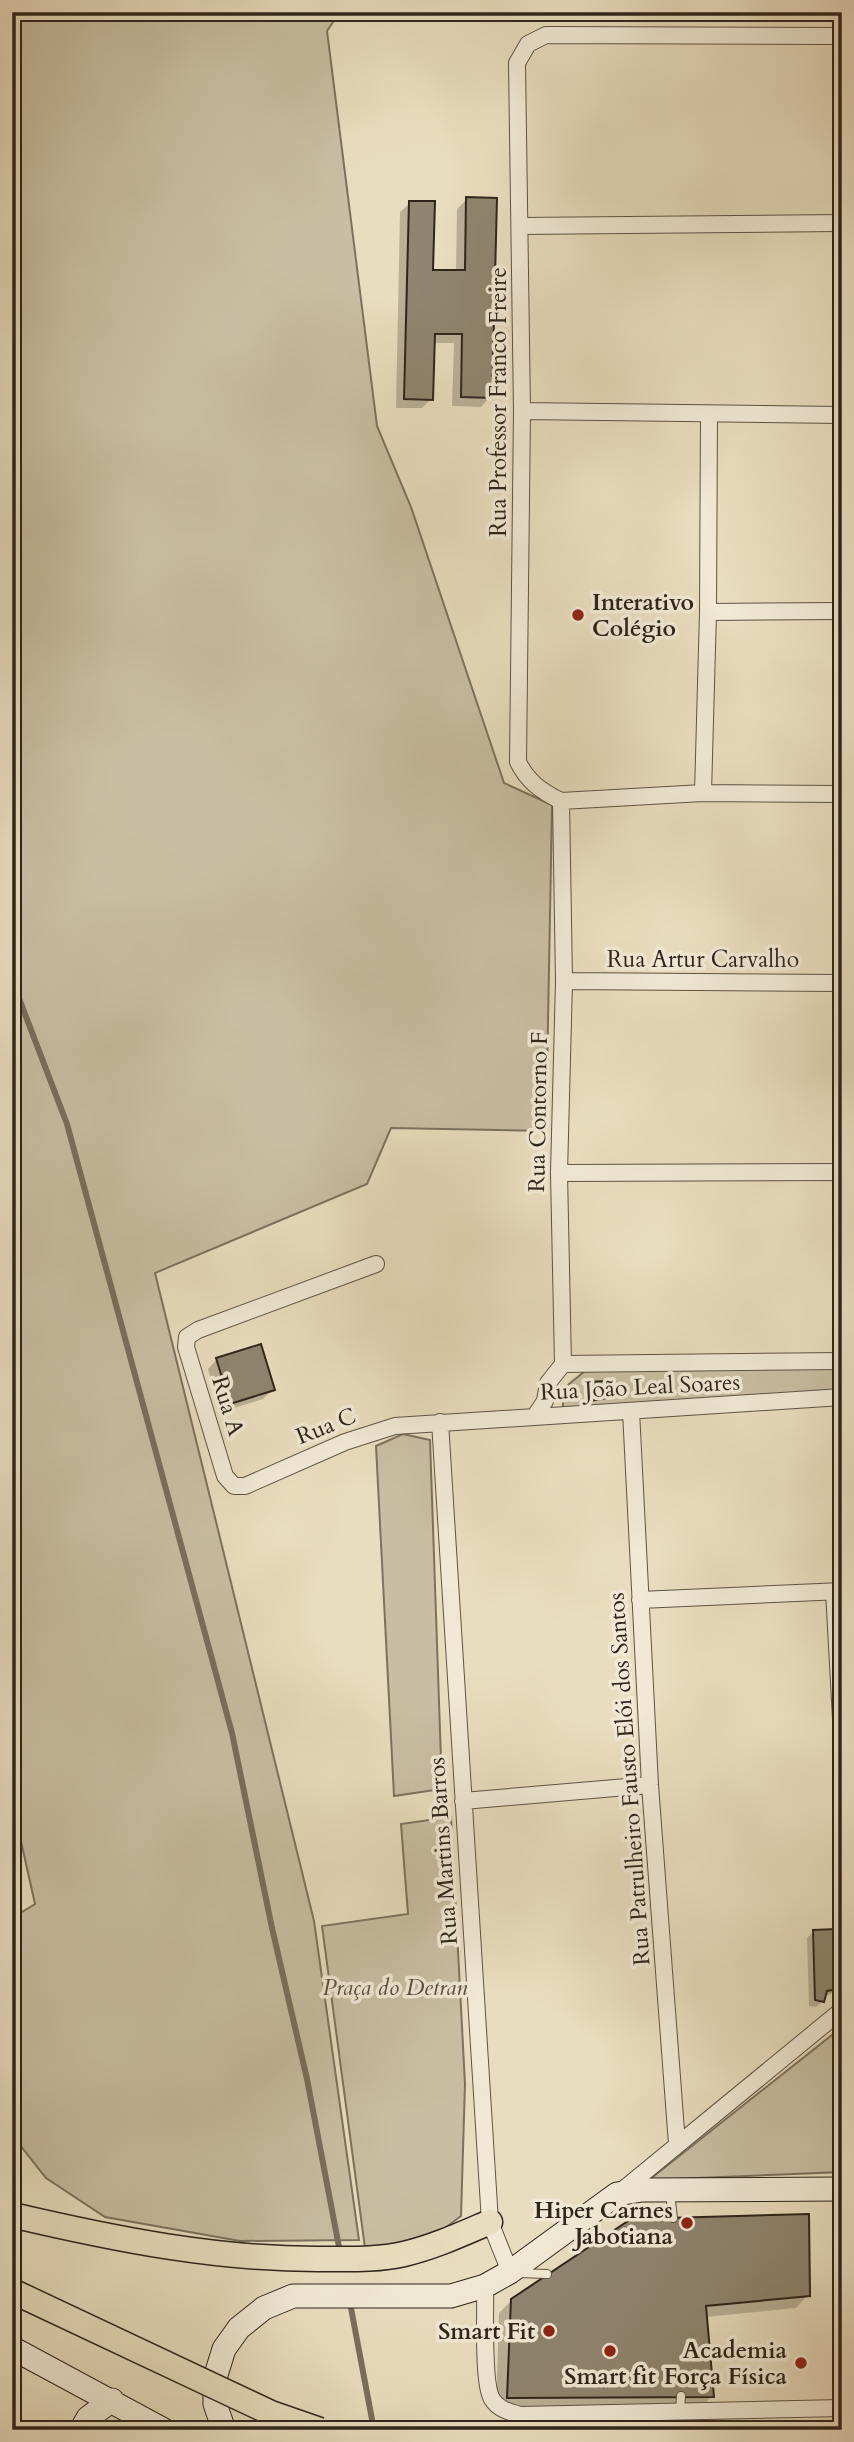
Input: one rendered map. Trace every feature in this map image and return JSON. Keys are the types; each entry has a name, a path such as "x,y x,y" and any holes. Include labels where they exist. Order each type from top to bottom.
{"main road":[{"path":"12,2215 195,2251 291,2260 366,2259 402,2255 434,2246 490,2222"},
{"path":"12,2291 271,2413 320,2430"}],"street":[{"name":"Rua Professor Franco Freire","path":"561,801 531,783 518,762 522,411 517,63 528,44 545,35 842,36"},
{"path":"520,226 842,223"},
{"path":"522,411 842,415"},
{"path":"703,793 708,612 709,414"},
{"path":"708,612 842,611"},
{"path":"561,801 703,793 842,794"},
{"name":"Rua Contorno F","path":"561,801 564,981 559,1173 563,1364"},
{"name":"Rua Artur Carvalho","path":"564,981 842,983"},
{"path":"559,1173 842,1172"},
{"name":"Rua A","path":"234,1486 225,1476 186,1347 187,1337 198,1330 376,1264"},
{"name":"Rua João Leal Soares","path":"563,1364 842,1362"},
{"path":"535,1416 545,1401 548,1383 563,1364"},
{"name":"Rua João Leal Soares","path":"440,1422 842,1397"},
{"name":"Rua Patrulheiro Fausto Elói dos Santos","path":"631,1411 650,1785 677,2144"},
{"name":"Rua C","path":"234,1486 245,1486 371,1432 395,1426 440,1422"},
{"name":"Rua Martins Barros","path":"440,1422 490,2222 510,2272"},
{"path":"640,1600 838,1591 842,1737"},
{"path":"463,1801 650,1785"},
{"path":"224,2430 215,2404 215,2378 224,2349 239,2328 264,2308 293,2296 451,2296 485,2287 510,2272 617,2194 842,2010"},
{"path":"617,2194 670,2189 842,2189"},
{"path":"485,2287 487,2384 493,2401 504,2411 520,2415 681,2404 842,2409"},
{"path":"12,2348 164,2430"},
{"path":"81,2430 88,2418 112,2400"}],"lane":[{"path":"670,2189 673,2218"},
{"path":"510,2272 547,2274"}],"green space":[{"path":"12,12 340,12 327,31 377,426 411,507 504,783 552,805 546,1131 391,1128 367,1184 155,1273 314,1921 359,2240 240,2241 105,2217 46,2178 12,2135 12,1918 35,1904 12,1801"},
{"path":"842,1361 842,1391 563,1408 563,1389 585,1371"},
{"path":"403,1434 430,1440 442,1789 394,1796 376,1446"},
{"name":"Praça do Detran","path":"451,1817 465,2084 461,2216 437,2234 409,2247 365,2248 322,1926 408,1914 401,1824"},
{"path":"842,2027 842,2172 649,2180"}],"building":[{"path":"466,197 497,198 492,398 461,397 462,334 435,334 433,400 404,399 409,201 435,201 433,270 465,270"},
{"path":"261,1344 275,1390 230,1404 216,1358"},
{"path":"606,1381 607,1398 589,1401 587,1382"},
{"path":"837,1929 839,1989 827,1991 824,2002 815,2000 813,1930"},
{"name":"Smart fit","path":"809,2214 810,2296 706,2306 714,2397 507,2398 511,2299 631,2219"}],"waterway":[{"path":"12,980 67,1124 232,1733 272,1928 307,2079 339,2247"},
{"path":"351,2308 374,2430"}],"place":[{"name":"Interativo Colégio","path":"578,615"},
{"name":"Hiper Carnes Jabotiana","path":"687,2223"},
{"name":"Smart Fit","path":"549,2331"},
{"name":"Smart fit","path":"610,2351"},
{"name":"Academia Força Física","path":"801,2363"}]}
